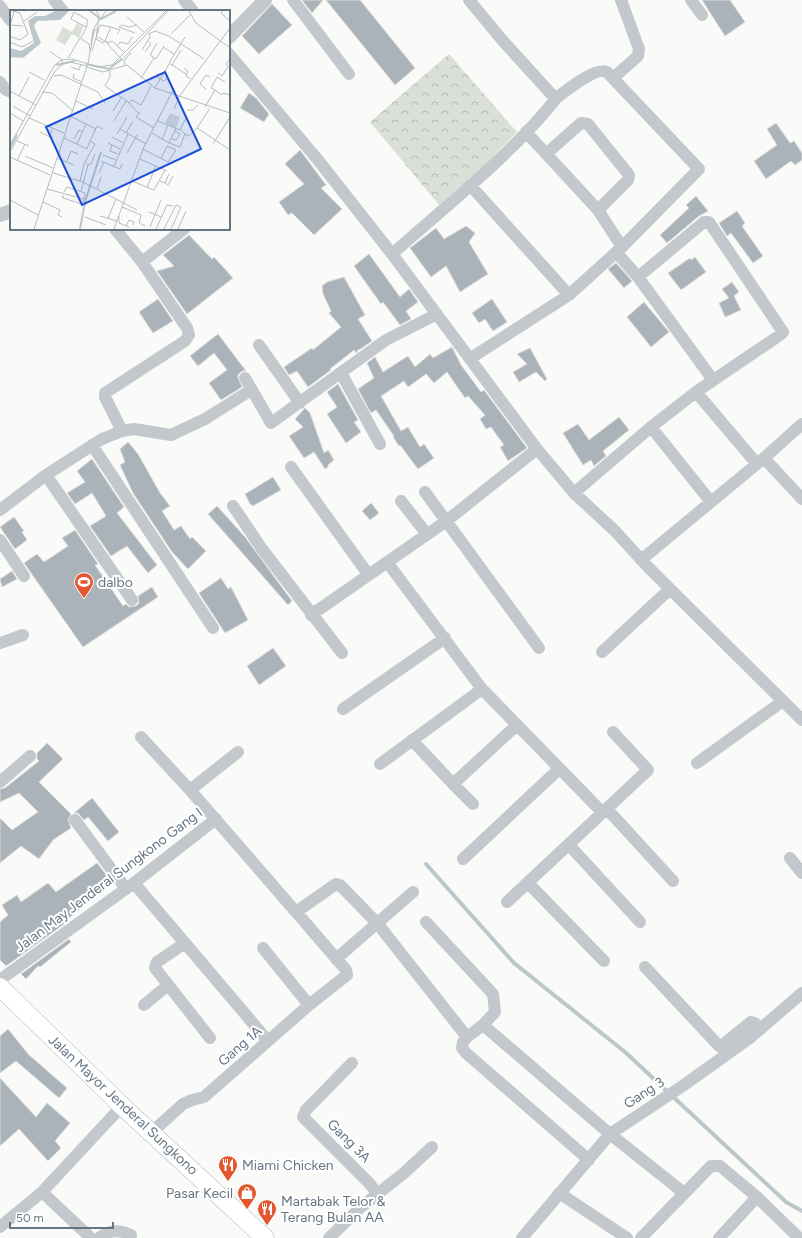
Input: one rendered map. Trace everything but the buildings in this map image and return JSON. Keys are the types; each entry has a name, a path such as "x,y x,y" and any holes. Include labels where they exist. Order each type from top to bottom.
{"main road":[{"name":"Jalan Mayor Jenderal Sungkono","path":"0,987 122,1106 265,1238"}],"street":[{"path":"54,0 62,10"},
{"path":"184,0 192,10"},
{"path":"230,36 265,0"},
{"path":"293,0 349,74"},
{"path":"469,0 555,99"},
{"path":"613,78 638,56 639,49 621,0"},
{"path":"691,0 702,15"},
{"path":"0,6 10,20"},
{"path":"230,55 318,160 392,254 471,358 537,449 574,494 614,530 670,589 783,701 801,716"},
{"path":"392,254 470,185 526,132 555,99 594,72 603,70 613,78 699,169 619,250 569,295 471,358"},
{"path":"0,82 6,90 10,92"},
{"path":"546,154 581,123 588,124 629,175 628,180 598,210"},
{"path":"526,132 598,210 619,250 713,380"},
{"path":"470,185 569,295"},
{"path":"0,215 10,211"},
{"path":"574,494 651,427 696,392 780,335 782,332 711,223 704,222 638,277"},
{"path":"115,230 142,262 187,328 189,335 185,341 105,393 105,397 122,431"},
{"path":"142,262 183,230"},
{"path":"245,378 271,423 386,340 437,314"},
{"path":"259,346 300,403"},
{"path":"341,373 380,444"},
{"path":"0,510 46,475 102,439 122,431 134,429 171,435 205,419 251,390"},
{"path":"696,392 761,461 802,499"},
{"path":"641,560 761,461 802,424"},
{"path":"651,427 711,502"},
{"path":"92,445 213,628"},
{"path":"311,615 426,533 445,522 537,449"},
{"path":"291,467 368,574"},
{"path":"46,475 132,600"},
{"path":"425,492 445,522 539,648"},
{"path":"401,500 426,533"},
{"path":"233,506 262,549 311,615 342,653"},
{"path":"0,540 24,576"},
{"path":"387,562 482,689 518,725 558,769 605,811 673,881"},
{"path":"602,652 670,589"},
{"path":"0,643 23,635"},
{"path":"344,709 445,638"},
{"path":"380,764 482,689"},
{"path":"697,764 783,701"},
{"path":"452,784 518,725"},
{"path":"507,902 648,770 613,732"},
{"path":"141,737 216,819 336,959 413,892"},
{"path":"412,740 472,804"},
{"path":"190,790 238,752"},
{"path":"0,782 30,756"},
{"path":"463,859 558,769"},
{"name":"Jalan May Jenderal Sungkono Gang I","path":"0,980 130,886 216,819"},
{"path":"75,820 130,886 185,943 268,1041"},
{"path":"569,845 640,922"},
{"path":"790,858 802,873"},
{"path":"528,883 604,961"},
{"path":"297,912 338,884 376,923 467,1037"},
{"path":"426,922 493,994 495,1012 483,1025 467,1037 463,1042 462,1048 589,1160"},
{"path":"185,943 156,964 155,968 210,1038"},
{"path":"263,948 309,1005"},
{"name":"Gang 1A","path":"151,1133 184,1104 204,1097 309,1005 348,975 346,970 336,959"},
{"path":"645,967 720,1048 751,1022 755,1023 759,1029"},
{"path":"144,1005 168,985"},
{"name":"Gang 3","path":"522,1238 610,1134 684,1085 759,1029 802,993"},
{"path":"483,1025 610,1134 684,1193"},
{"name":"Gang 3A","path":"352,1063 306,1110 303,1117 369,1182 377,1193"},
{"path":"0,1227 42,1192 122,1106"},
{"path":"329,1238 377,1193 404,1174 432,1147"},
{"path":"641,1238 711,1166 715,1165 720,1166 757,1197 799,1238"},
{"path":"42,1192 91,1238"},
{"path":"559,1193 627,1238"},
{"path":"719,1238 757,1197"},
{"path":"99,1238 109,1231 116,1231 131,1235"}],"green space":[{"path":"449,54 517,132 489,161 439,205 370,122"}],"waterway":[{"path":"426,864 514,963 625,1052 786,1202 802,1211"}],"place":[{"name":"dalbo","path":"84,599"},
{"name":"Miami Chicken","path":"228,1182"},
{"name":"Pasar Kecil","path":"247,1210"},
{"name":"Martabak Telor & Terang Bulan AA","path":"267,1226"}]}
